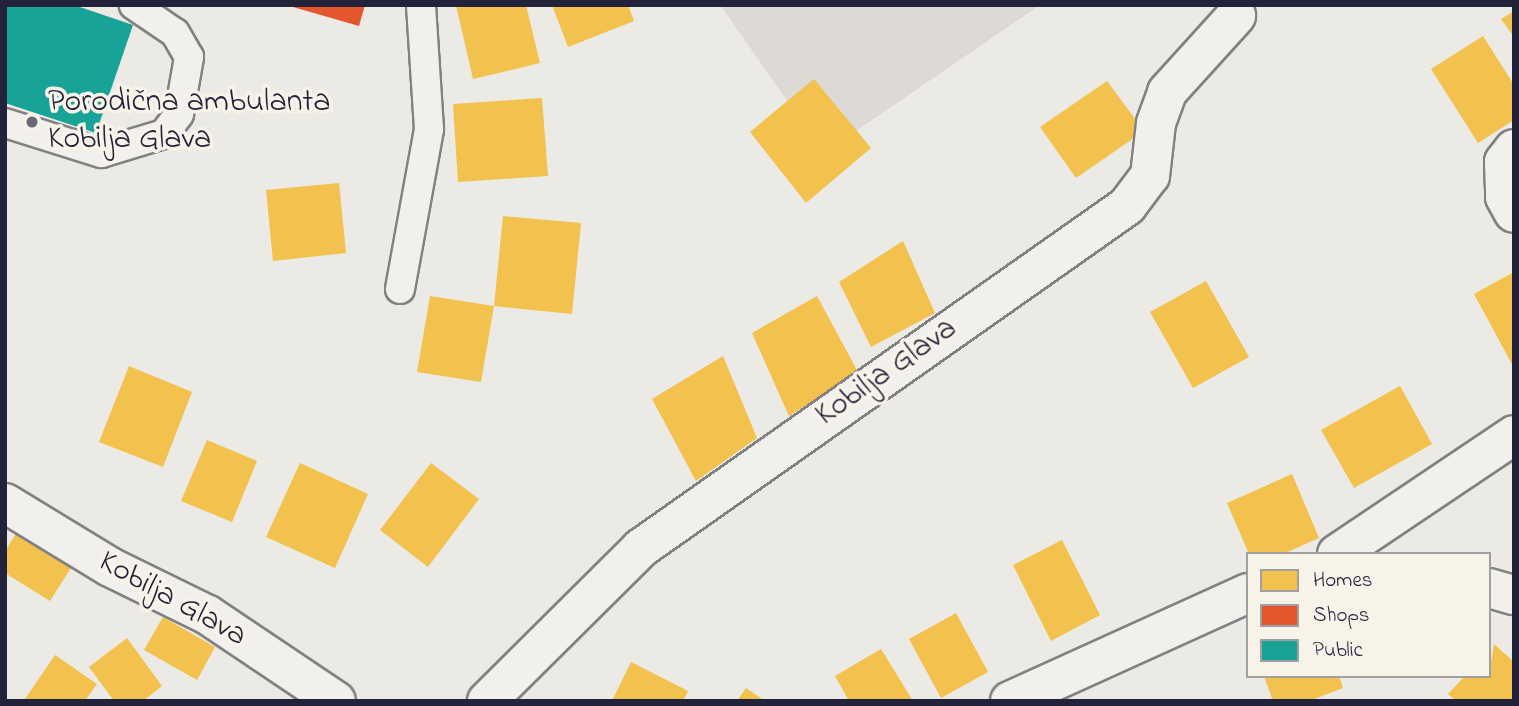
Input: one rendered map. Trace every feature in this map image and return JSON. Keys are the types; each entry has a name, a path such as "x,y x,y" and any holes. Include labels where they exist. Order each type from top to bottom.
{"street":[{"name":"Kobilja Glava","path":"487,701 640,548 1127,206 1150,176 1156,122 1167,92 1236,16"},
{"path":"1514,149 1504,174 1504,197 1514,213"},
{"path":"1354,552 1514,435"},
{"name":"Kobilja Glava","path":"5,503 110,567 208,615 336,701"},
{"path":"1491,589 1514,595"},
{"path":"1010,701 1246,594"}],"lane":[{"path":"5,123 100,153 164,134 179,114 189,57 175,33 134,5"},
{"path":"400,289 429,129 421,5"}],"shaded area":[{"path":"720,5 1040,5 824,153"}],"building: Homes":[{"path":"456,5 526,5 540,63 473,79"},
{"path":"552,5 628,5 634,21 568,47"},
{"path":"1514,11 1514,37 1501,19"},
{"path":"1483,36 1514,85 1514,120 1478,143 1431,69"},
{"path":"814,79 871,148 806,203 750,132"},
{"path":"1107,81 1144,131 1076,178 1040,127"},
{"path":"542,98 548,176 458,182 453,104"},
{"path":"339,183 346,253 273,261 266,190"},
{"path":"503,216 581,223 572,314 494,306"},
{"path":"903,241 935,313 871,347 839,282"},
{"path":"1514,272 1514,368 1474,294"},
{"path":"1206,281 1249,357 1193,388 1150,312"},
{"path":"430,296 494,306 481,382 417,372"},
{"path":"817,296 858,372 789,416 752,333"},
{"path":"723,356 757,438 696,481 652,399"},
{"path":"129,366 192,392 163,467 99,442"},
{"path":"1400,386 1432,444 1354,488 1321,430"},
{"path":"207,440 257,461 232,522 181,501"},
{"path":"300,463 368,494 335,568 266,537"},
{"path":"431,463 479,499 428,567 380,530"},
{"path":"1292,474 1319,538 1288,552 1248,552 1227,503"},
{"path":"31,510 86,544 50,601 5,573 5,551"},
{"path":"1062,540 1100,615 1051,641 1013,565"},
{"path":"956,613 988,672 941,698 909,639"},
{"path":"163,617 215,647 197,680 144,650"},
{"path":"127,638 162,686 143,701 114,701 89,667"},
{"path":"1494,644 1514,662 1514,701 1456,701 1448,694 1463,678 1491,678"},
{"path":"881,649 913,701 849,701 835,676"},
{"path":"55,655 97,684 85,701 25,699"},
{"path":"631,662 688,691 683,701 612,701"},
{"path":"1265,678 1340,678 1343,688 1309,701 1273,701"},
{"path":"746,688 765,701 737,701"}],"building: Shops":[{"path":"286,5 365,5 359,26"}],"building: Public":[{"path":"5,5 74,5 133,25 96,133 5,103"}],"place":[{"name":"Porodična ambulanta Kobilja Glava","path":"32,122"}]}
